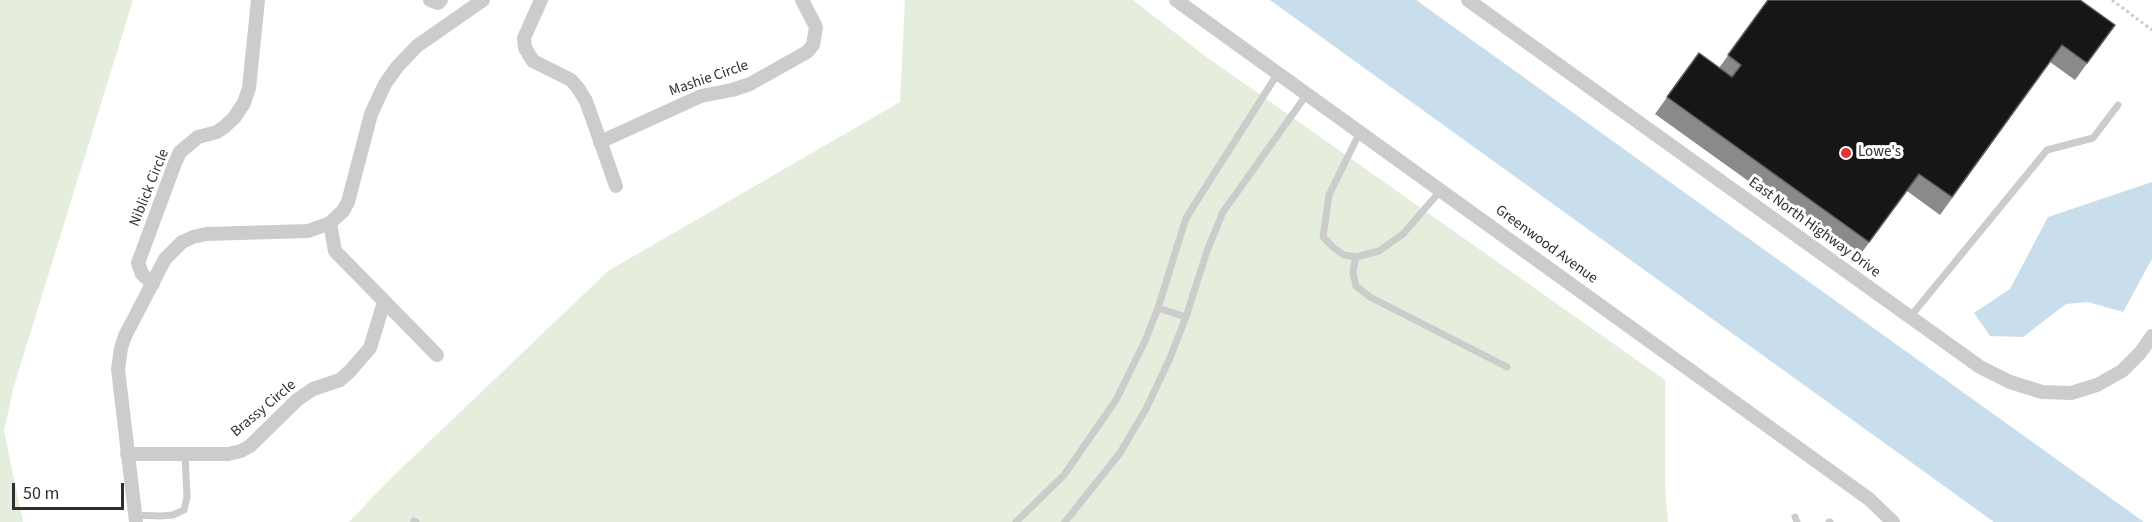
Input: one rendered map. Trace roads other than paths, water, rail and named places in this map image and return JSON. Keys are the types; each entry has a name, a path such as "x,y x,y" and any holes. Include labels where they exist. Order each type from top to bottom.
{"street":[{"name":"Niblick Circle","path":"153,284 142,274 138,263 180,152 198,137 217,132 224,127 234,118 244,103 249,88 258,0"},
{"path":"430,0 438,3 441,0"},
{"path":"136,519 118,369 125,336 170,253 182,243 206,234 309,231 330,223 343,211 348,202 371,114 385,84 417,46 483,0"},
{"path":"541,0 524,38 525,48 533,61 571,80 578,88 586,101 616,186"},
{"name":"Mashie Circle","path":"600,142 701,96 750,84 807,52 813,45 816,27 802,0"},
{"name":"Greenwood Avenue","path":"1176,0 1869,499 1893,522"},
{"name":"East North Highway Drive","path":"1468,0 1980,367 2010,382 2042,393 2071,393 2097,385 2122,371 2140,353 2152,336"},
{"path":"330,223 336,251 436,355"},
{"name":"Brassy Circle","path":"127,454 241,452 297,400 313,389 340,380 351,371 370,348 384,302"}],"lane":[{"path":"1016,522 1064,475 1116,400 1145,341 1158,308 1186,218 1278,73"},
{"path":"1065,522 1120,453 1146,409 1170,358 1223,212 1307,94"},
{"path":"1910,317 2047,150 2092,138 2118,105"},
{"path":"1360,132 1329,195 1323,237 1344,255 1356,257 1379,250 1403,234 1441,190"},
{"path":"1356,257 1353,272 1356,286 1370,297 1507,367"},
{"path":"1158,308 1186,317"},
{"path":"136,519 173,515 184,510 187,497 184,454"}],"water":[{"path":"1270,0 1416,0 2144,522 1994,522"},
{"path":"2152,182 2152,259 2123,312 2088,302 2066,304 2023,337 1990,336 1974,313 2010,289 2048,217"}],"place":[{"name":"Lowe's","path":"1846,153"}]}
